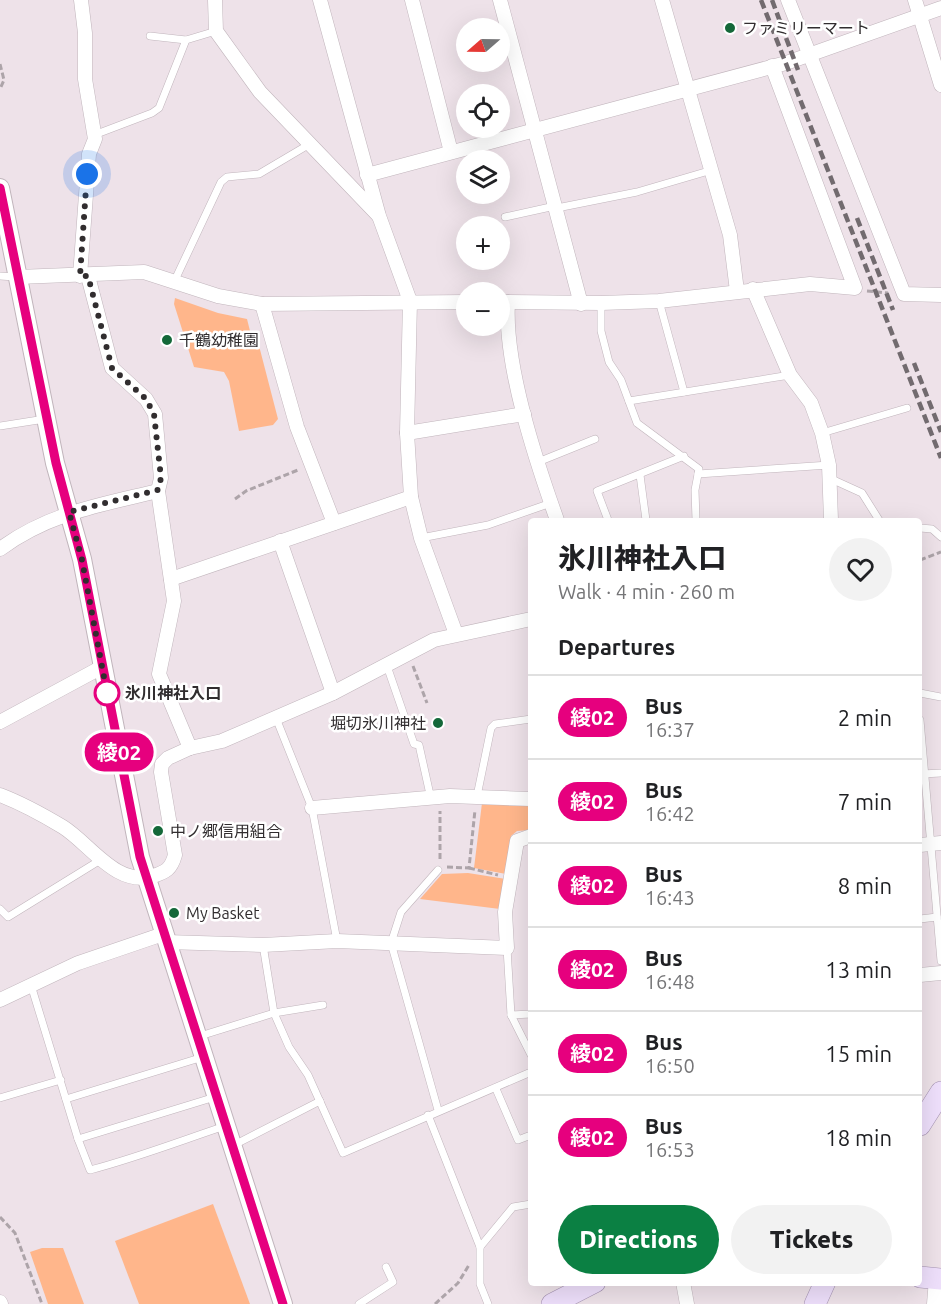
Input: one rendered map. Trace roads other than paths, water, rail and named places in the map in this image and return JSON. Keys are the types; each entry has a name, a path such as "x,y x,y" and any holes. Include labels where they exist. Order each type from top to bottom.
{"main road":[{"path":"928,1119 941,1092"},
{"path":"552,1304 587,1286"},
{"path":"815,1304 826,1286"},
{"path":"826,1304 828,1286"}],"street":[{"path":"81,0 85,33 85,79 94,135 89,154 84,276 112,368 146,399 154,414 161,478 158,490 174,601 159,674 190,748"},
{"path":"215,0 216,31 260,92 308,145 379,216"},
{"path":"320,0 379,216 410,301 407,433 411,497 421,538 456,634"},
{"path":"412,0 451,152"},
{"path":"500,0 581,303"},
{"path":"662,0 730,236 737,291"},
{"path":"788,0 904,294 941,295"},
{"path":"915,0 941,85"},
{"path":"367,175 687,87 810,56 941,8"},
{"path":"510,302 659,301 810,284 855,288 772,66"},
{"path":"0,188 9,277 82,560 146,878 283,1304"},
{"path":"9,277 144,272 218,296 262,304 456,302"},
{"path":"753,289 789,375 811,404 822,433 829,471 831,518"},
{"path":"262,304 297,427 334,523"},
{"path":"509,336 524,414 556,518"},
{"path":"407,433 524,414"},
{"path":"0,549 26,532 69,512 158,490"},
{"path":"171,579 411,497"},
{"path":"280,541 333,693"},
{"path":"0,795 64,828 123,876 146,878 166,872 172,865 175,855 162,764 168,758 190,748 222,741 333,693 434,640 528,620"},
{"path":"0,722 102,667"},
{"path":"312,808 477,796 528,799"},
{"path":"0,1000 78,963 165,938 264,945 337,941 507,948 506,912 517,841 528,837"},
{"path":"922,975 941,973"},
{"path":"932,1278 934,1304"},
{"path":"684,1286 687,1304"}],"lane":[{"path":"150,36 186,39 216,31"},
{"path":"94,135 152,113 159,108 186,39"},
{"path":"174,282 221,182 227,177 259,174 308,145"},
{"path":"510,216 637,192 712,170"},
{"path":"659,301 684,392"},
{"path":"601,303 601,331 609,362 621,380 637,423 699,469 694,490 696,518"},
{"path":"629,401 789,375"},
{"path":"822,433 907,408"},
{"path":"0,426 47,419"},
{"path":"538,462 595,439"},
{"path":"607,518 597,491 684,456"},
{"path":"698,474 829,471 862,493 878,518"},
{"path":"640,475 646,518"},
{"path":"421,538 488,525 551,503"},
{"path":"922,528 932,529 941,537"},
{"path":"387,666 414,744 419,745 436,798"},
{"path":"922,693 941,697"},
{"path":"276,718 312,808 337,941"},
{"path":"477,796 491,728 495,724 528,719"},
{"path":"941,772 922,774 941,961"},
{"path":"0,909 8,917 102,859"},
{"path":"438,870 401,912 391,943 438,1110"},
{"path":"922,919 937,917"},
{"path":"264,945 274,1013 289,1047 308,1075 343,1153 438,1110 496,1089 528,1073"},
{"path":"507,948 511,1015 528,1049"},
{"path":"31,986 78,1139 90,1170 151,1154 171,1144 225,1126"},
{"path":"197,1036 274,1013 323,1005"},
{"path":"511,1015 528,1014"},
{"path":"66,1100 203,1057"},
{"path":"0,1098 61,1080"},
{"path":"496,1089 518,1140 528,1136"},
{"path":"78,1139 216,1097"},
{"path":"232,1146 320,1101"},
{"path":"428,1115 480,1247 480,1284 488,1304"},
{"path":"480,1247 513,1207 528,1204"},
{"path":"359,1304 393,1282 386,1267"}],"railway":[{"path":"761,0 941,458"},
{"path":"772,0 798,70"},
{"path":"857,218 893,310"},
{"path":"914,363 941,432"}],"place":[{"name":"ファミリーマート","path":"730,28"},
{"name":"千鶴幼稚園","path":"167,340"},
{"name":"氷川神社入口","path":"107,693"},
{"name":"堀切氷川神社","path":"438,723"},
{"name":"中ノ郷信用組合","path":"158,831"},
{"name":"My Basket","path":"174,913"}]}
